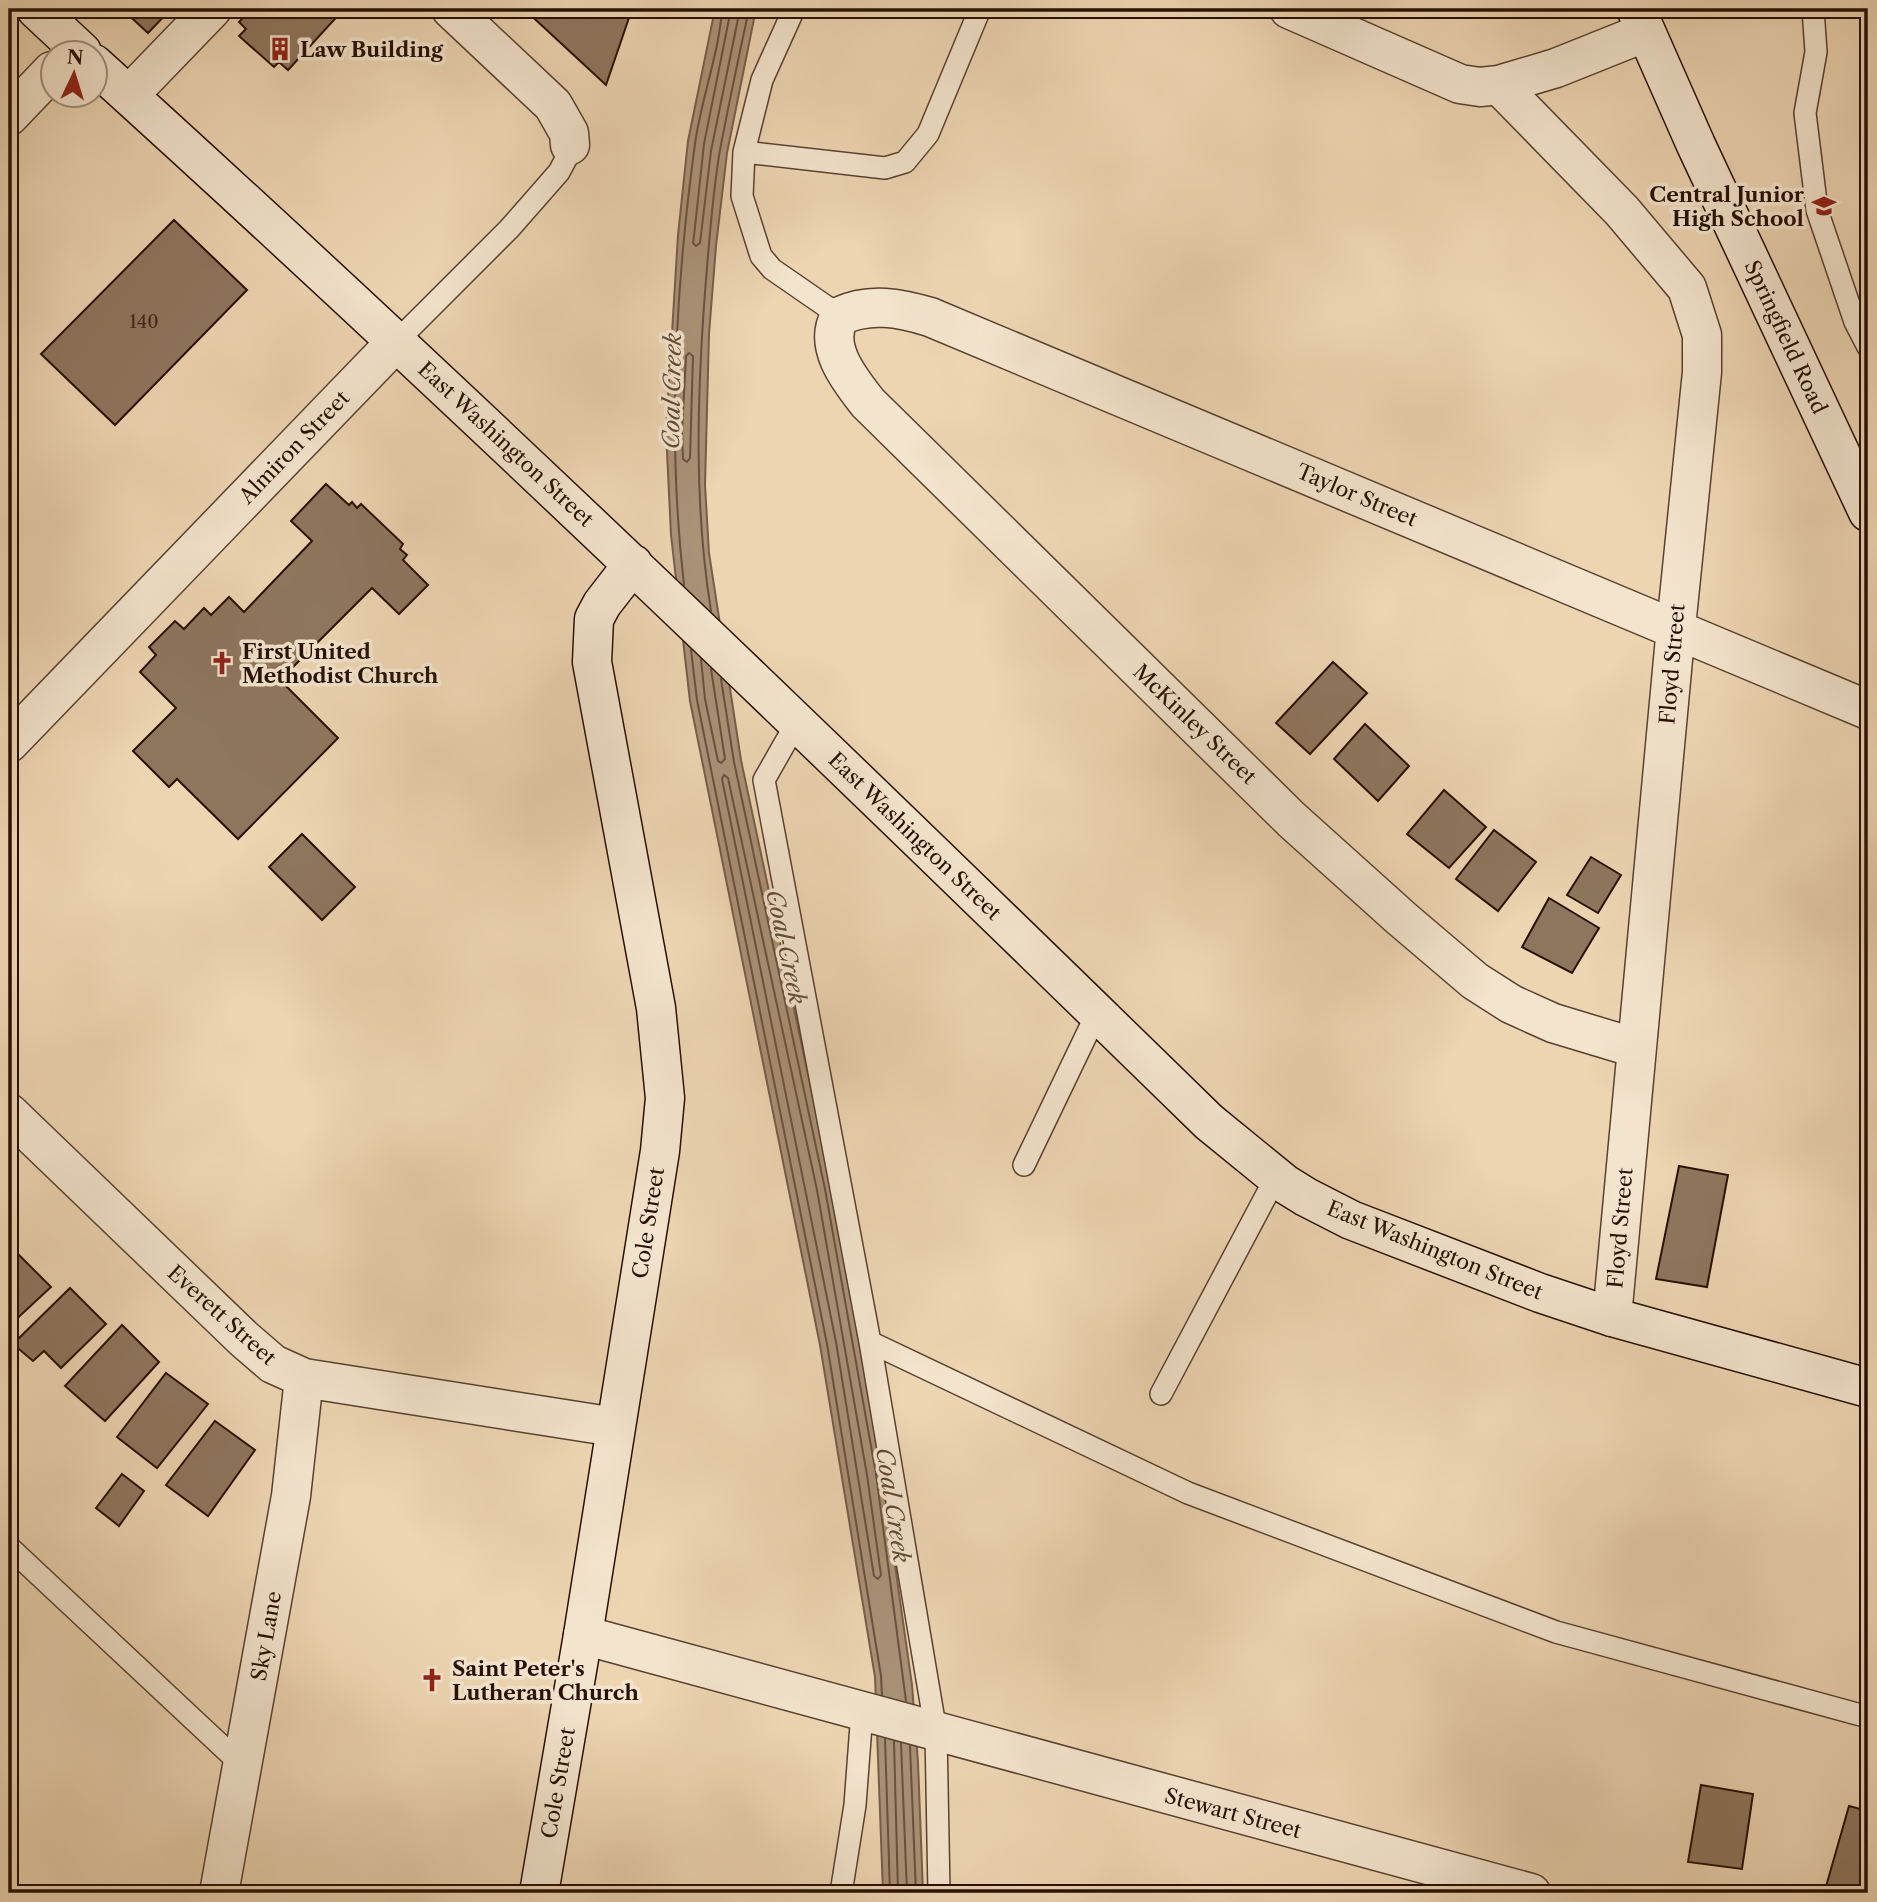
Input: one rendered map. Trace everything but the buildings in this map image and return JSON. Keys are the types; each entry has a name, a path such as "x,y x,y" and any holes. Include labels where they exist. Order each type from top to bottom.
{"street":[{"name":"East Washington Street","path":"36,9 59,38"},
{"path":"129,95 212,9"},
{"path":"450,9 553,105 569,132 570,145"},
{"path":"1289,9 1461,84 1480,87 1499,85 1556,68 1641,15"},
{"name":"Springfield Road","path":"1641,15 1696,145 1868,512"},
{"name":"East Washington Street","path":"108,80 129,95 397,341 729,655 1209,1122 1276,1177 1306,1197 1351,1220 1540,1293 1612,1317 1868,1388"},
{"name":"Floyd Street","path":"1499,85 1622,211 1687,288 1702,335 1702,372 1612,1317"},
{"path":"9,116 38,90"},
{"name":"Taylor Street","path":"840,316 866,308 903,309 930,317 1676,627 1868,710"},
{"name":"McKinley Street","path":"840,316 836,323 834,342 843,368 868,403 1293,820 1475,981 1511,1004 1553,1023 1636,1048"},
{"name":"Almiron Street","path":"9,743 397,341"},
{"name":"Cole Street","path":"539,1893 660,1151 665,1098 656,1008 592,663 594,619 602,604 634,564"},
{"name":"Everett Street","path":"9,1113 273,1364 304,1378 615,1427"},
{"name":"Sky Lane","path":"219,1893 291,1496 304,1378"},
{"path":"583,1635 862,1712"},
{"name":"Stewart Street","path":"862,1712 1531,1893"}],"lane":[{"path":"794,9 762,80 744,152 742,197 761,256 772,269 840,316"},
{"path":"744,152 884,168 905,162 928,134 980,9"},
{"path":"1813,9 1816,52 1805,113 1817,210 1855,322 1868,347"},
{"name":"Almiron Street","path":"397,341 509,229 551,181 567,157 570,145"},
{"path":"797,722 764,780 870,1342 936,1732 939,1893"},
{"path":"1024,1165 1097,1013"},
{"path":"1161,1394 1276,1177"},
{"path":"870,1342 1188,1493 1556,1632 1868,1717"},
{"path":"9,1547 242,1765"},
{"path":"841,1893 855,1805 862,1712"}],"water":[{"name":"Coal Creek","path":"715,9 756,9 727,153 716,246 709,334 705,485 709,553 741,760 832,1187 882,1473 912,1685 923,1893 883,1893 875,1677 820,1345 690,701 671,535 666,431 678,235 688,141"}],"place":[{"name":"Law Building","path":"280,49"},
{"name":"Central Junior High School","path":"1824,206"},
{"name":"First United Methodist Church","path":"222,663"},
{"name":"Saint Peter's Lutheran Church","path":"432,1680"}]}
